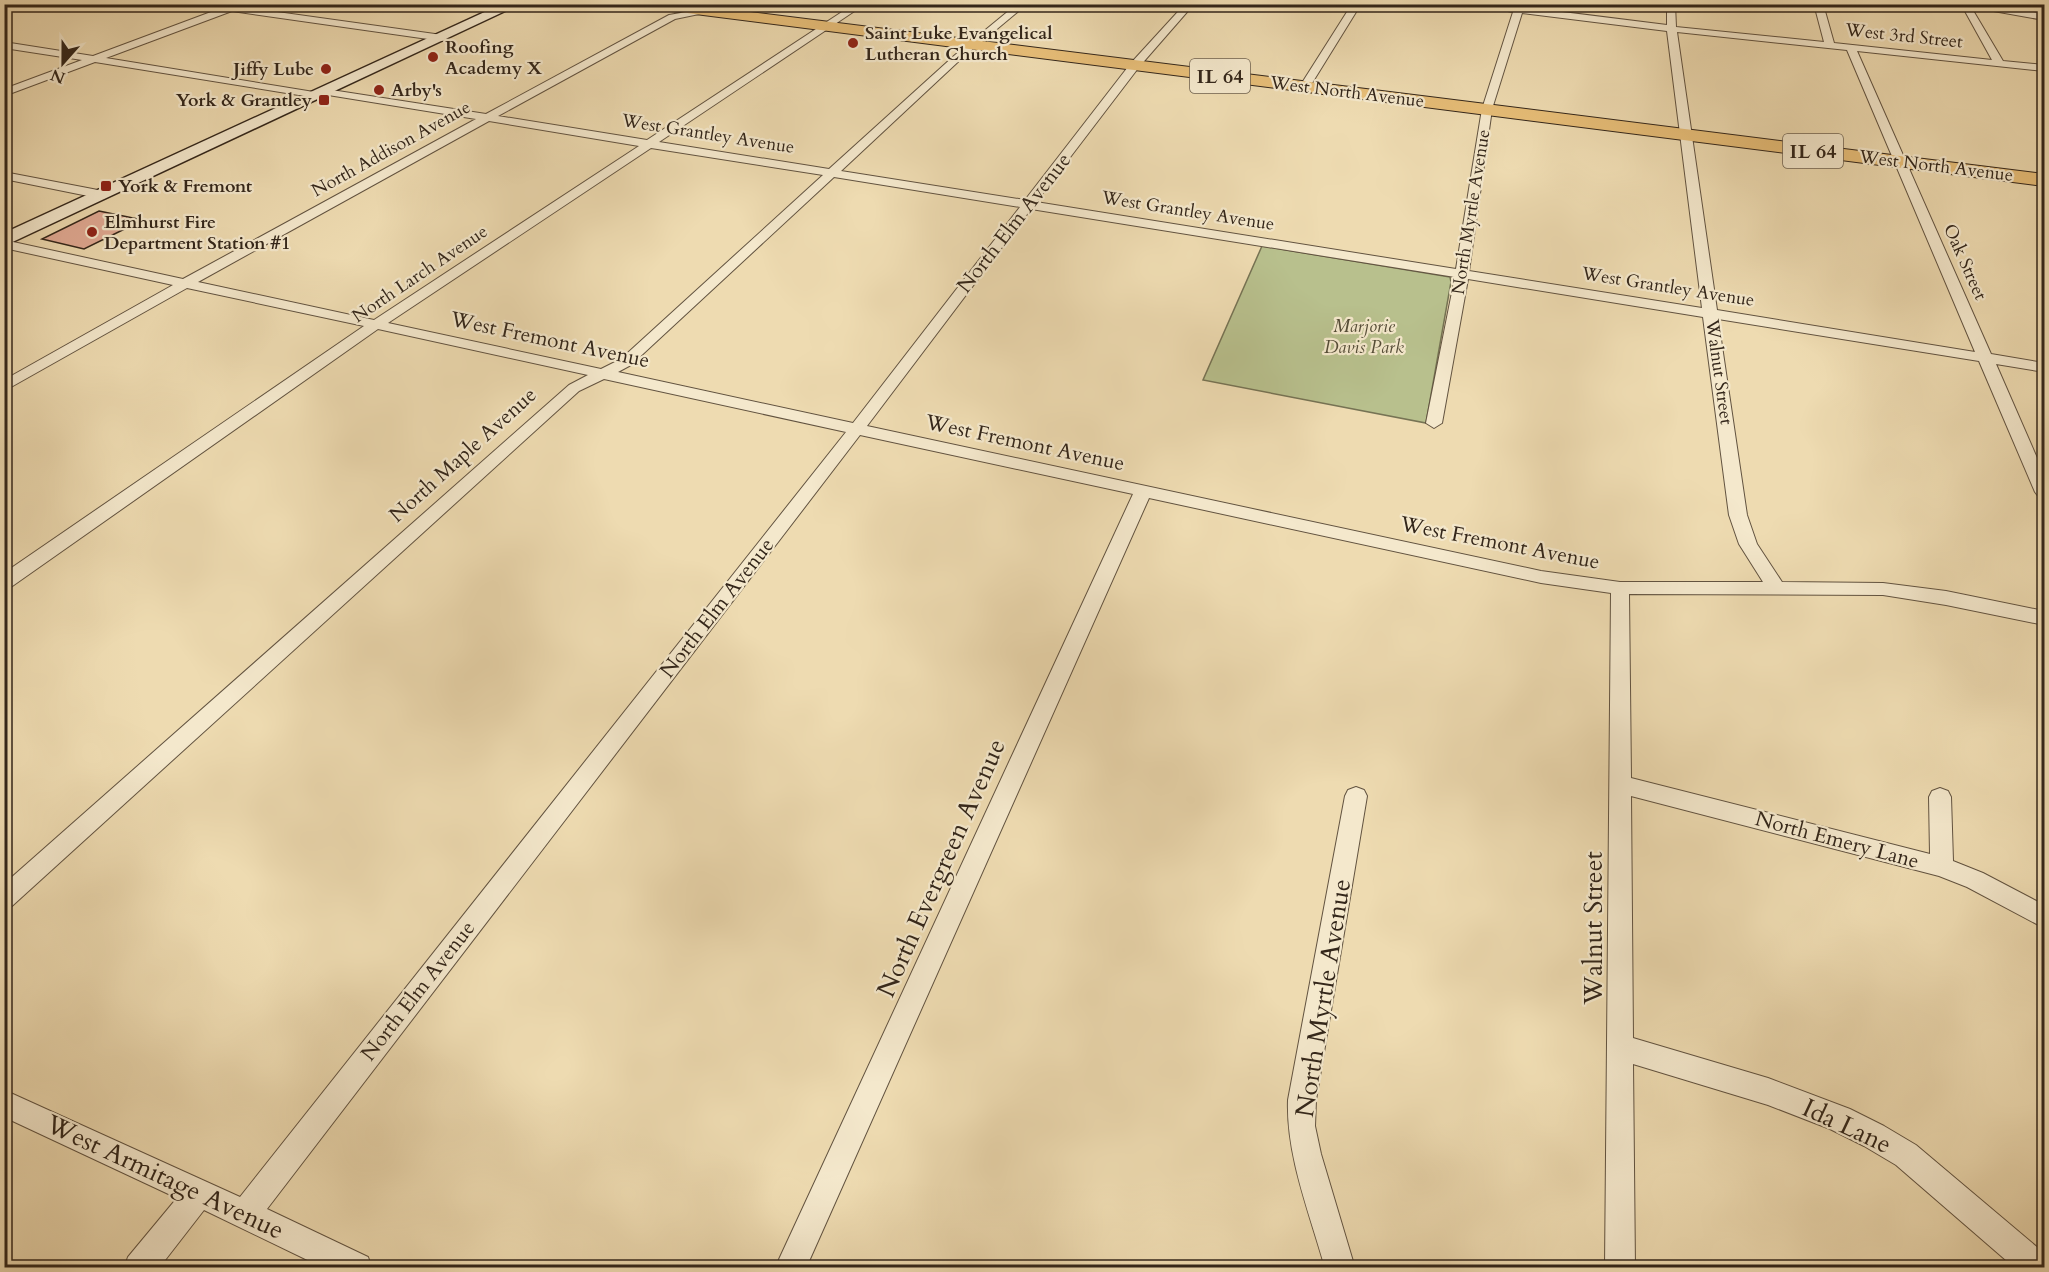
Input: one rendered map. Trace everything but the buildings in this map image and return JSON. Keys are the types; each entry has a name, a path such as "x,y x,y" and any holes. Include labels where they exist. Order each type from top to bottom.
{"main road":[{"path":"4,242 514,4"},
{"name":"West North Avenue","path":"648,4 671,12 696,8 827,27 2044,180"}],"street":[{"path":"201,4 442,38"},
{"path":"4,93 242,4"},
{"name":"North Larch Avenue","path":"4,582 375,325 861,4"},
{"name":"North Maple Avenue","path":"4,899 574,388 626,362 958,57 1023,4"},
{"name":"North Elm Avenue","path":"246,1213 856,429 1135,65 1190,4"},
{"path":"1305,86 1357,4"},
{"name":"West 3rd Street","path":"1474,4 1519,7 1672,29 2041,68"},
{"name":"Walnut Street","path":"1671,4 1685,134 1740,525 1749,546 1776,587"},
{"path":"1818,4 1830,45"},
{"path":"1965,4 1999,63"},
{"path":"1971,4 2044,17"},
{"name":"North Myrtle Avenue","path":"1434,423 1462,274 1487,109 1519,7"},
{"name":"North Addison Avenue","path":"4,387 671,12"},
{"name":"West Grantley Avenue","path":"4,45 486,118 2044,367"},
{"name":"Oak Street","path":"1850,47 2044,492"},
{"path":"2041,68 2044,77"},
{"path":"4,176 103,195"},
{"name":"West Fremont Avenue","path":"4,242 185,284 1530,575 1620,588 1837,587 1908,591 2044,618"},
{"name":"North Evergreen Avenue","path":"790,1268 1143,492"},
{"name":"Walnut Street","path":"1620,588 1622,1047 1620,1268"},
{"name":"North Emery Lane","path":"1621,784 1942,867 1975,880 2044,917"},
{"name":"North Myrtle Avenue","path":"1340,1268 1303,1136 1302,1100 1356,796"},
{"path":"1940,797 1942,867"},
{"name":"Ida Lane","path":"1622,1047 1815,1108 1882,1139 1906,1155 2039,1268"},
{"name":"West Armitage Avenue","path":"4,1103 199,1194 246,1213 357,1268"},
{"path":"139,1268 199,1194"}],"green space":[{"name":"Marjorie Davis Park","path":"1262,246 1450,277 1426,423 1203,380"}],"place":[{"name":"Saint Luke Evangelical Lutheran Church","path":"853,43"},
{"name":"Roofing Academy X","path":"433,57"},
{"name":"Jiffy Lube","path":"326,69"},
{"name":"Arby's","path":"379,90"},
{"name":"York & Grantley","path":"324,100"},
{"name":"York & Fremont","path":"106,186"},
{"name":"Elmhurst Fire Department Station #1","path":"92,232"}]}
